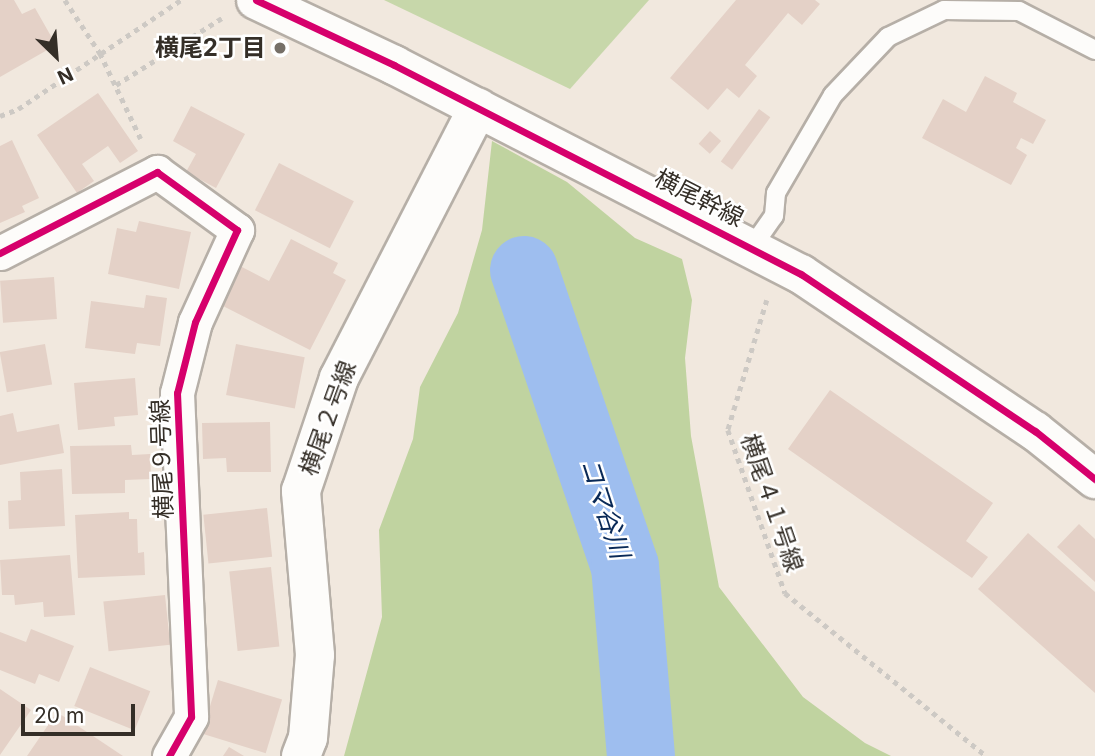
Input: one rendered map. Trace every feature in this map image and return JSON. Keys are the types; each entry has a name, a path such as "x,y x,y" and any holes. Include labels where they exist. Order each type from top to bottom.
{"street":[{"name":"横尾幹線","path":"256,0 478,108 801,274 1035,431 1095,479"},
{"name":"横尾２号線","path":"301,756 308,738 314,655 301,491 339,378 478,108"},
{"path":"0,253 157,172"},
{"name":"横尾９号線","path":"157,172 236,230 195,322 177,393 191,717 169,756"}],"lane":[{"path":"752,247 774,216 776,193 833,95 888,37 944,10 1018,11 1095,50"}],"path":[{"path":"65,0 100,54 157,172"},
{"path":"0,116 18,108 181,0"},
{"path":"116,85 222,18"}],"green space":[{"path":"384,0 649,0 570,89"},
{"path":"492,141 567,182 635,238 682,259 692,300 685,358 691,436 719,587 803,697 865,743 891,756 344,756 382,617 379,530 413,439 420,387 458,313 482,230"}],"building":[{"path":"0,0 14,0 22,14 35,8 56,45 0,77"},
{"path":"736,0 815,0 820,4 802,25 788,13 745,65 757,76 739,98 727,88 708,110 670,78"},
{"path":"985,76 1017,93 1013,102 1046,120 1033,144 1021,138 1016,148 1027,155 1011,185 922,138 943,99 966,112"},
{"path":"98,93 138,151 120,163 108,146 82,164 94,181 77,193 37,135"},
{"path":"191,106 245,134 216,188 186,172 196,154 173,141"},
{"path":"759,109 770,117 732,170 721,162"},
{"path":"710,131 721,141 710,154 699,144"},
{"path":"12,140 39,198 22,206 25,212 0,223 0,146"},
{"path":"279,163 354,201 330,248 255,210"},
{"path":"139,221 191,232 179,289 108,274 117,228 136,232"},
{"path":"291,239 338,263 333,273 346,280 310,350 221,305 240,266 269,281"},
{"path":"54,277 57,319 3,323 0,281"},
{"path":"146,295 167,298 160,346 137,343 135,354 85,348 91,301 144,308"},
{"path":"45,344 52,384 7,392 0,352"},
{"path":"236,344 305,357 295,408 226,395"},
{"path":"135,378 138,415 114,417 115,426 78,430 74,383"},
{"path":"830,390 993,503 966,541 988,557 972,578 788,449"},
{"path":"13,413 17,432 59,424 64,453 0,465 0,416"},
{"path":"270,422 271,472 227,472 226,458 203,459 202,423"},
{"path":"131,445 132,455 150,454 151,479 125,480 125,493 72,494 70,446"},
{"path":"62,469 65,526 9,529 8,501 21,500 20,472"},
{"path":"267,508 272,557 208,563 203,515"},
{"path":"129,512 129,519 137,519 138,553 144,552 145,575 78,578 75,515"},
{"path":"1079,524 1095,539 1095,582 1057,547"},
{"path":"1028,533 1095,592 1095,693 978,589"},
{"path":"70,555 75,615 44,617 43,602 15,605 14,595 2,595 0,560"},
{"path":"271,567 279,647 238,651 229,571"},
{"path":"165,595 170,645 109,651 103,601"},
{"path":"31,629 74,646 59,682 39,674 35,684 0,670 0,632 26,642"},
{"path":"90,667 150,691 135,730 74,706"},
{"path":"218,680 282,700 266,753 202,734"},
{"path":"0,689 31,710 0,755"},
{"path":"57,712 123,756 27,756"},
{"path":"229,747 244,756 223,756"}],"waterway":[{"name":"コマ谷川","path":"524,270 625,566 641,756"}],"cycle path":[{"path":"256,0 394,65 801,274 1035,431 1095,479"},
{"path":"0,253 157,172 237,230 195,322 177,393 191,717 169,756"}],"place":[{"name":"横尾2丁目","path":"280,48"}]}
